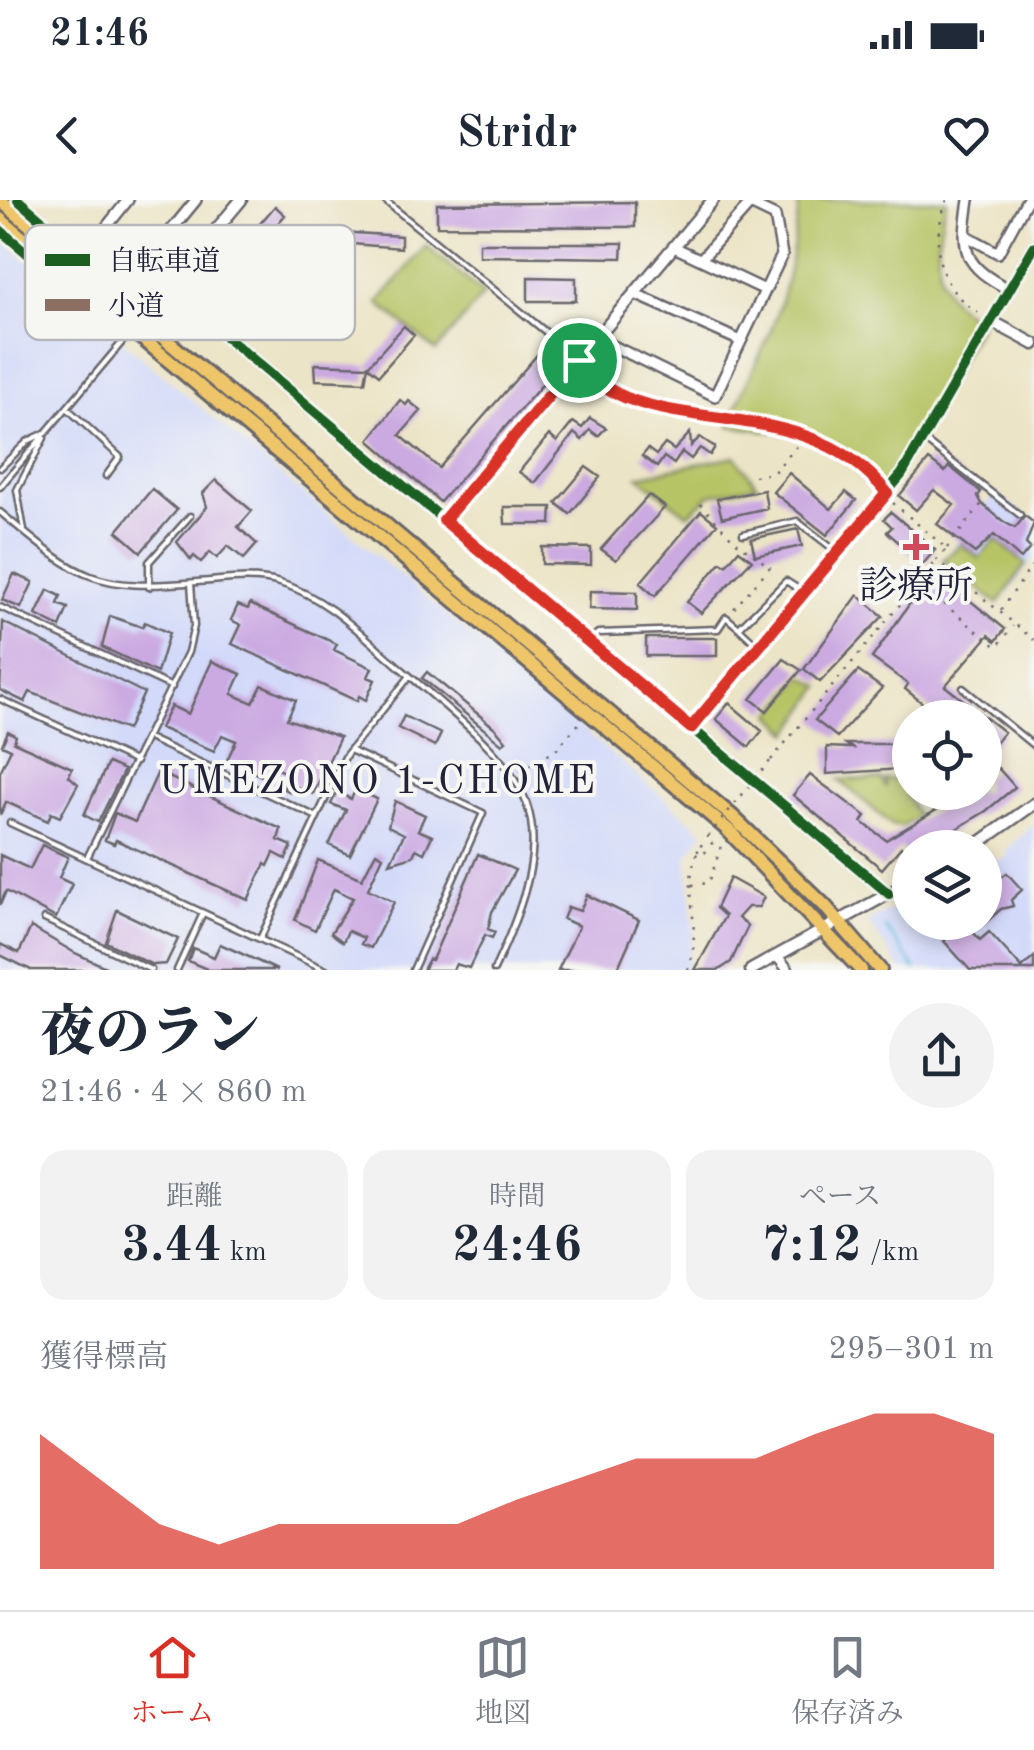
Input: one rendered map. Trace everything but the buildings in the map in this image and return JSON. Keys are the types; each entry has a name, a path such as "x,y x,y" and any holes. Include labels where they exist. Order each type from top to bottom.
{"main road":[{"path":"0,200 28,225"},
{"path":"0,218 25,237"},
{"path":"156,340 733,817 880,970"},
{"path":"833,925 861,970"}],"street":[{"path":"107,225 128,200"},
{"path":"176,225 196,200"},
{"path":"220,225 241,200"},
{"path":"444,520 713,200"},
{"path":"970,200 965,252 977,273 1010,290"},
{"path":"965,235 998,254 1024,201"},
{"path":"597,338 714,396 782,255 774,216 750,204 700,259"},
{"path":"674,247 765,290"},
{"path":"691,728 887,493 924,440 1034,247"},
{"path":"635,294 741,341"},
{"path":"993,322 1034,344"},
{"path":"230,340 889,894"},
{"path":"579,360 603,384 630,400 808,434 828,442 887,493"},
{"path":"997,830 1034,804"},
{"path":"751,970 892,892"},
{"path":"776,956 788,970"}],"lane":[{"path":"384,200 579,360"},
{"path":"0,487 124,340"},
{"path":"67,408 120,457 106,476"},
{"path":"0,468 28,441 46,433"},
{"path":"26,533 18,515 18,490 46,433"},
{"path":"924,440 1020,514"},
{"path":"0,512 79,574 107,584 149,587 246,578 297,590 326,605 499,754 517,781 527,807 534,848 532,876 523,908 494,970"},
{"path":"149,587 149,562 190,516"},
{"path":"743,534 798,520 836,552"},
{"path":"739,628 781,582 803,592"},
{"path":"87,858 148,738 192,639 191,583"},
{"path":"0,607 172,687"},
{"path":"588,641 598,634 718,629 726,617 759,647"},
{"path":"260,939 350,750 410,676"},
{"path":"963,688 1034,746"},
{"path":"0,699 136,762"},
{"path":"148,738 318,817"},
{"path":"350,750 483,813 413,970"},
{"path":"10,822 312,967 326,970"},
{"path":"176,970 203,912"},
{"path":"44,919 152,970"}],"path":[{"path":"947,200 940,233 944,282 966,306 993,322"},
{"path":"754,476 774,473 808,434"},
{"path":"887,493 946,549"},
{"path":"688,970 696,934 690,865 697,850 984,501"},
{"path":"700,504 735,542 770,567 726,617"},
{"path":"936,560 1034,640"},
{"path":"1000,612 1034,563"},
{"path":"918,583 997,647 1015,624"},
{"path":"520,771 556,750 582,720"},
{"path":"697,850 703,855 718,836"},
{"path":"691,886 708,883 723,840"}],"shaded area":[{"path":"0,238 25,259 25,340 121,340 704,832 687,856 694,930 686,970 0,970"},
{"path":"996,493 1034,521 1034,557 1009,592 953,548"},
{"path":"1034,824 1034,970 902,970 867,921 892,909 892,940 1002,940 1002,860 1008,855 1005,852"}],"green space":[{"path":"799,200 947,200 939,236 939,270 952,299 982,321 879,498 838,448 810,436 730,426 784,293"},
{"path":"426,246 484,294 436,351 378,303"},
{"path":"735,456 757,485 710,495 688,515 638,476"},
{"path":"995,539 1026,564 998,604 943,560 961,544 979,558"},
{"path":"802,676 821,686 790,733 772,715"},
{"path":"881,779 886,788 885,779 892,779 892,810 914,810 918,816 901,827 892,825 839,780"}],"waterway":[{"path":"885,927 916,970"}],"marked path":[{"path":"579,359 605,386 640,402 811,438 851,459 887,493"}],"cycle path":[{"path":"18,200 47,225"},
{"path":"0,230 25,251"},
{"path":"691,728 902,474 1034,247"},
{"path":"230,340 889,894"}],"place":[{"name":"診療所","path":"916,547"}],"district":[{"name":"UMEZONO 1-CHOME","path":"378,783"}],"route":[{"path":"579,360 603,384 630,400 786,428 828,442 887,493 691,728 444,520 579,360"}]}
